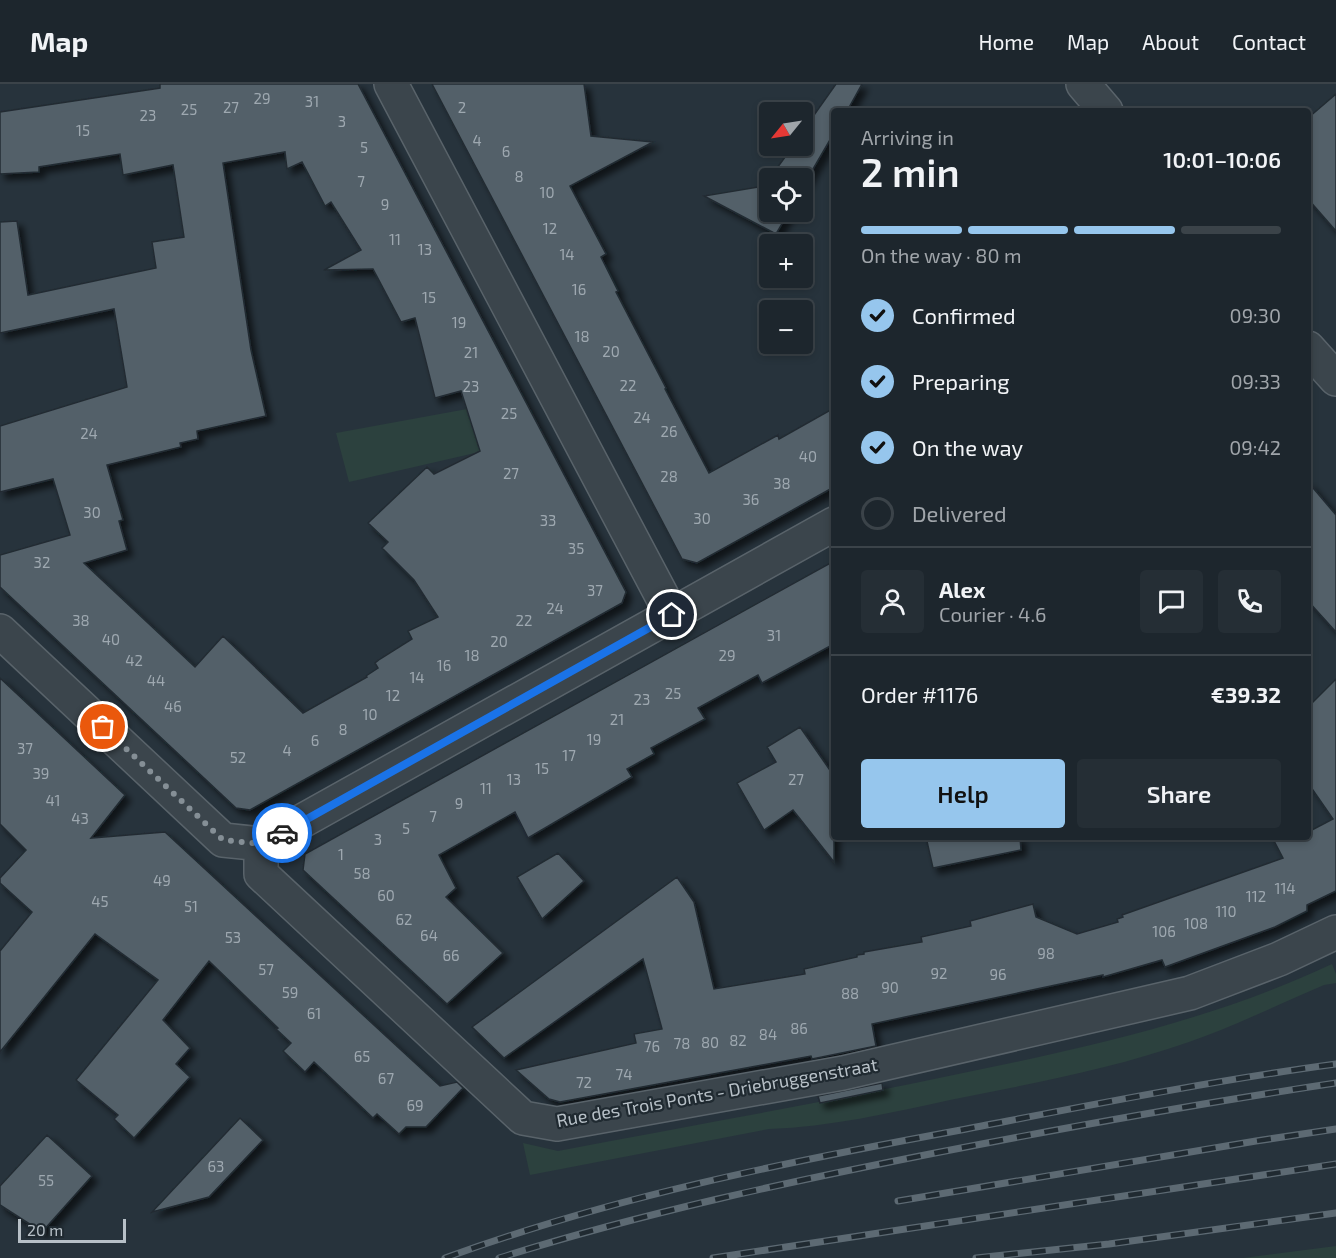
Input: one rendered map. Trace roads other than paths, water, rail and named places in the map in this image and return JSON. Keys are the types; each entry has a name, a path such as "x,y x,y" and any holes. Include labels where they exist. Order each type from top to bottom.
{"street":[{"path":"391,84 672,615"},
{"path":"1083,84 1103,108"},
{"path":"1311,351 1336,379"},
{"path":"0,631 223,840 261,844 831,526"},
{"name":"Rue des Trois Ponts - Driebruggenstraat","path":"261,844 261,874 523,1118 557,1124 843,1073 1190,993 1279,959 1336,932"}],"railway":[{"path":"445,1258 571,1217 765,1168 1148,1094 1336,1064"},
{"path":"499,1258 661,1213 825,1175 1085,1125 1336,1083"},
{"path":"898,1201 1336,1129"},
{"path":"713,1258 1336,1164"},
{"path":"976,1258 1109,1244 1336,1213"}]}
